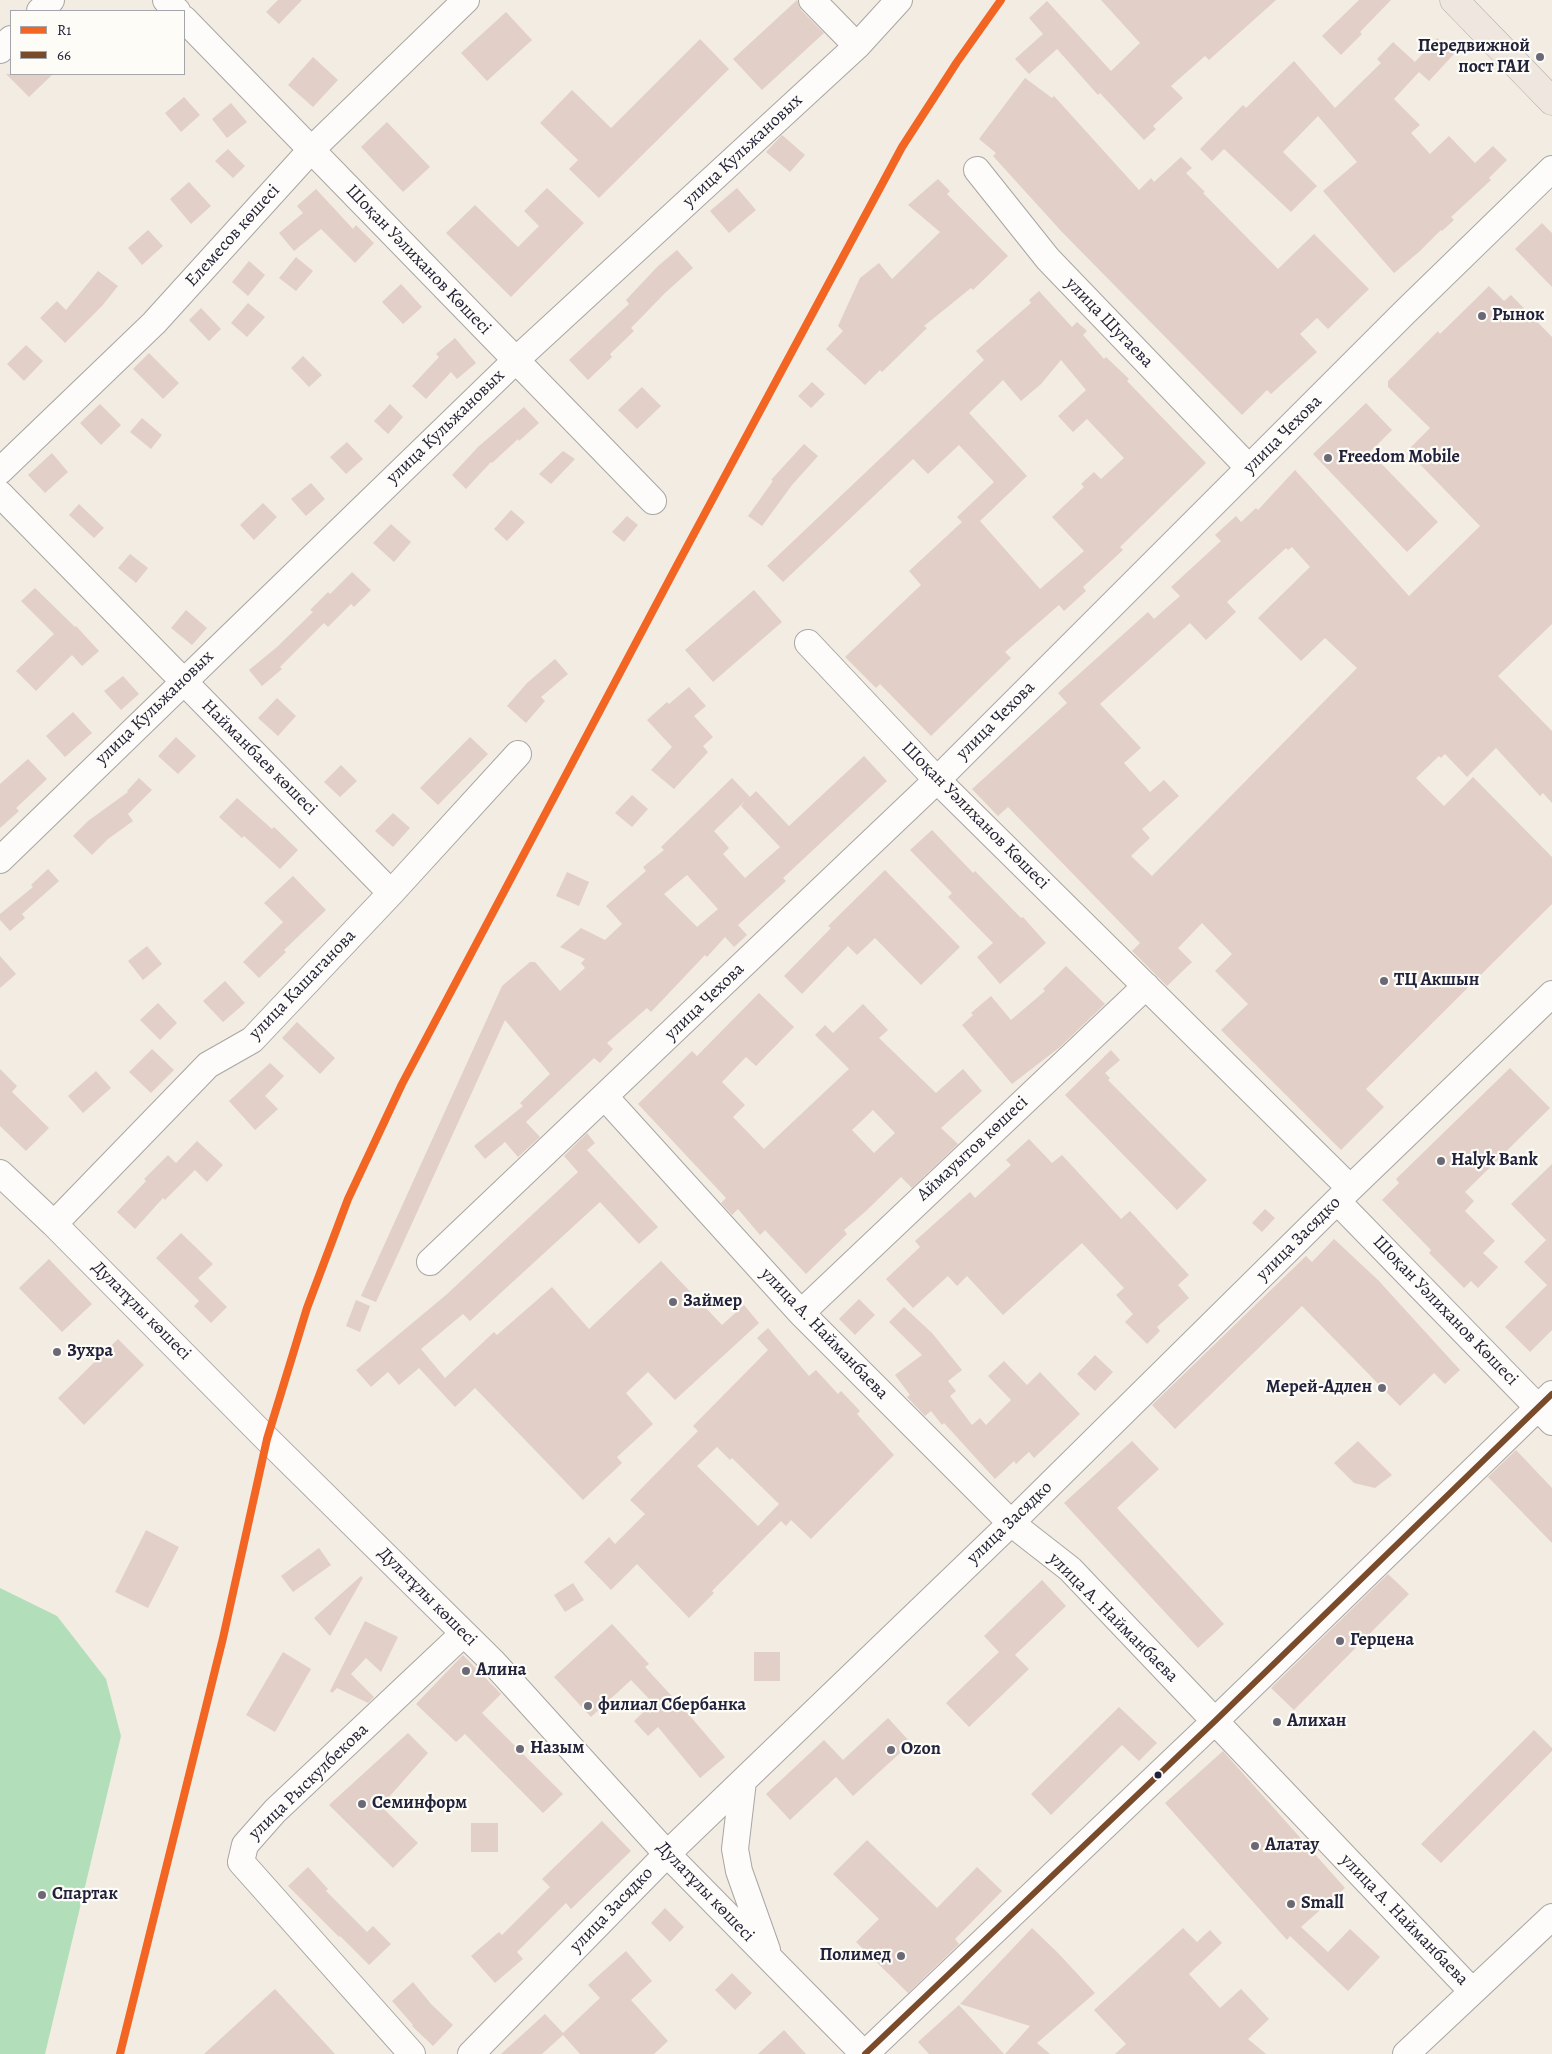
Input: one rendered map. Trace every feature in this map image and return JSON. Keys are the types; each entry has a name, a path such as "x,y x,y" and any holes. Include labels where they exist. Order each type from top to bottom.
{"main road":[{"path":"1454,0 1552,101"}],"street":[{"path":"41,10 51,0"},
{"path":"166,0 176,10"},
{"name":"Елемесов көшесі","path":"0,471 154,324 311,150 466,0"},
{"path":"812,0 857,46"},
{"name":"улица Кульжановых","path":"0,860 516,360 857,46 899,0"},
{"name":"Шоқан Уәлиханов Көшесі","path":"185,20 653,501"},
{"path":"0,50 10,40"},
{"name":"улица Чехова","path":"430,1262 937,780 1552,169"},
{"name":"улица Шугаева","path":"977,170 1048,259 1249,468"},
{"name":"Найманбаев көшесі","path":"0,494 392,893"},
{"name":"Шоқан Уәлиханов Көшесі","path":"808,642 937,780 1146,986 1547,1408"},
{"name":"улица Кашаганова","path":"54,1224 208,1065 252,1040 392,893 518,754"},
{"name":"Аймауытов көшесі","path":"801,1313 1146,986"},
{"name":"улица Засядко","path":"471,2054 667,1854 1012,1523 1344,1195 1552,994"},
{"name":"улица А. Найманбаева","path":"605,1097 801,1313 1012,1523 1070,1569 1472,1991"},
{"name":"Дулатұлы көшесі","path":"0,1173 54,1224 493,1662 667,1854 865,2054"},
{"path":"865,2054 1214,1721 1547,1408"},
{"name":"улица Рыскулбекова","path":"412,2054 241,1862 245,1845 275,1811 463,1634"},
{"path":"743,1781 735,1849 739,1871 770,1958"},
{"path":"1406,2054 1552,1917"}],"green space":[{"name":"Спартак","path":"0,1588 57,1616 106,1679 121,1736 45,2054 0,2054"}],"building":[{"path":"278,0 302,0 279,24 266,12"},
{"path":"797,0 801,10 824,33 762,90 733,59"},
{"path":"1101,0 1276,0 1209,60 1205,56 1171,86 1183,98 1153,126 1156,129 1144,140 1100,93 1098,95 1057,49 1029,74 1015,59 1043,34 1029,18 1047,1 1111,71 1140,43"},
{"path":"1359,0 1391,0 1341,55 1322,36"},
{"path":"506,12 532,40 487,81 461,53"},
{"path":"1437,38 1454,54 1429,81 1419,72 1394,99 1420,125 1411,133 1430,154 1449,136 1475,163 1493,146 1507,160 1489,178 1491,180 1451,217 1454,220 1394,273 1323,191 1357,162 1318,116 1283,152 1317,186 1291,212 1224,149 1212,161 1200,149 1243,105 1246,108 1294,61 1335,108 1381,63 1377,59 1393,42 1415,62"},
{"path":"700,39 729,69 599,198 569,169 578,160 540,123 572,90 611,128"},
{"path":"313,57 338,80 313,107 288,85"},
{"path":"6,74 52,75 29,97"},
{"path":"1025,78 1052,98 1054,96 1139,190 1151,178 1154,182 1181,157 1192,168 1186,173 1205,192 1203,193 1278,269 1314,234 1369,289 1328,329 1317,318 1300,334 1317,352 1271,394 1267,390 1242,415 1062,232 993,156 996,153 979,139"},
{"path":"184,97 200,115 181,132 165,113"},
{"path":"231,103 247,122 227,138 212,119"},
{"path":"387,122 430,167 403,192 361,147"},
{"path":"782,135 805,155 790,172 766,152"},
{"path":"228,149 245,166 233,178 215,161"},
{"path":"938,179 950,191 947,194 1008,256 973,290 971,288 924,326 927,328 882,372 880,370 865,385 826,349 843,331 838,326 860,278 879,263 892,279 940,232 908,205"},
{"path":"189,182 211,206 191,224 170,199"},
{"path":"547,188 584,223 511,297 446,233 475,205 518,247 539,226 524,211"},
{"path":"737,188 756,210 729,233 710,211"},
{"path":"316,189 353,229 356,225 374,243 355,263 321,229 294,251 279,233 303,213 297,206"},
{"path":"1542,223 1552,233 1552,287 1515,249"},
{"path":"148,230 163,246 142,265 128,248"},
{"path":"677,250 693,268 665,293 631,328 634,331 610,354 612,357 588,380 569,360 629,304 626,300 658,266"},
{"path":"296,257 313,271 296,291 279,278"},
{"path":"249,261 265,275 248,296 232,282"},
{"path":"98,271 118,286 102,306 65,343 40,318 57,301 66,310"},
{"path":"401,284 422,307 403,324 382,302"},
{"path":"1489,286 1504,301 1511,295 1552,337 1552,624 1498,676 1552,731 1552,803 1543,793 1540,796 1496,748 1467,777 1445,754 1441,758 1439,756 1416,778 1444,806 1473,777 1552,857 1552,904 1366,1089 1384,1107 1341,1150 1221,1030 1248,1004 1215,971 1232,954 1202,923 1178,948 1192,962 1167,986 1132,951 1140,943 1008,807 998,816 972,789 1067,703 1058,693 1148,612 1154,619 1180,596 1171,587 1221,541 1215,535 1236,516 1241,522 1256,508 1258,510 1295,470 1409,596 1480,526 1407,451 1430,428 1388,387 1388,381 1438,331 1440,334","holes":["1292,547 1310,567 1258,618 1301,661 1325,638 1357,668 1152,876 1131,856 1150,838 1142,829 1179,796 1164,780 1150,792 1124,763 1141,748 1100,704 1190,623 1206,640 1236,612 1227,602 1286,548 1288,550"]},
{"path":"1039,291 1072,327 1077,322 1087,331 1083,335 1104,359 1106,357 1129,379 1127,381 1206,463 1120,547 1123,550 1083,587 1086,591 1064,611 1059,605 1005,652 1011,658 931,736 880,684 876,688 845,657 921,585 909,571 962,522 957,517 994,482 959,445 928,474 913,459 783,582 767,566 984,360 976,351 1031,303 1029,300","holes":["1061,360 1086,390 1058,416 1073,432 1087,419 1124,458 1101,479 1094,472 1081,484 1084,487 1052,517 1084,551 1040,589 980,521 1027,476 969,413 1003,380 1021,401 1041,384"]},
{"path":"248,303 265,317 247,337 231,323"},
{"path":"201,308 221,329 209,341 189,320"},
{"path":"455,338 476,363 457,379 451,372 426,399 412,386 439,357 436,354"},
{"path":"26,345 43,361 24,381 7,364"},
{"path":"149,353 179,383 163,399 133,369"},
{"path":"303,356 322,375 309,387 291,368"},
{"path":"812,382 825,394 811,408 798,396"},
{"path":"642,387 661,406 637,429 618,410"},
{"path":"1366,403 1392,430 1370,452 1438,522 1407,552 1313,454"},
{"path":"100,404 121,425 101,445 80,423"},
{"path":"390,404 403,417 388,434 374,421"},
{"path":"524,407 539,423 491,462 466,489 452,475 478,447"},
{"path":"142,418 162,435 151,449 130,432"},
{"path":"347,442 363,459 346,474 330,457"},
{"path":"804,444 818,456 792,485 762,526 748,516 773,481 771,480"},
{"path":"563,451 575,459 551,484 539,474"},
{"path":"52,453 68,472 45,493 28,475"},
{"path":"311,483 325,499 306,516 291,499"},
{"path":"263,503 277,517 254,540 240,525"},
{"path":"79,504 104,528 94,538 69,515"},
{"path":"511,510 525,522 507,541 494,529"},
{"path":"627,516 638,525 624,542 612,532"},
{"path":"391,524 411,542 394,562 373,543"},
{"path":"130,554 148,568 136,583 118,568"},
{"path":"352,572 371,590 354,607 351,604 328,627 324,623 280,667 282,669 262,686 249,670 277,647 313,612 310,610 328,592 330,594"},
{"path":"35,588 76,626 99,651 82,666 72,655 36,691 16,671 54,634 21,601"},
{"path":"754,590 782,622 713,682 685,650"},
{"path":"186,610 207,628 192,645 171,628"},
{"path":"555,659 568,674 541,697 545,701 526,723 507,706 527,683"},
{"path":"123,676 139,694 121,710 104,691"},
{"path":"689,687 706,706 694,716 713,737 703,746 708,752 674,789 651,770 672,747 647,720 667,702 669,704"},
{"path":"277,698 296,716 278,736 258,718"},
{"path":"73,712 92,733 65,757 46,736"},
{"path":"176,737 196,756 178,774 158,756"},
{"path":"470,737 488,754 438,805 420,788"},
{"path":"864,756 887,781 783,878 786,881 738,925 747,935 734,947 725,937 707,957 705,955 651,1012 647,1008 607,1043 613,1049 600,1063 594,1058 526,1122 540,1137 518,1157 505,1142 485,1159 474,1146 523,1106 520,1103 550,1074 505,1020 376,1302 361,1296 502,986 530,962 535,962 560,991 585,968 581,963 585,959 560,947 581,928 605,940 622,924 606,906 646,871 643,867 664,850 661,847 732,778 750,797 756,791 789,826","holes":["745,801 741,806 780,847 745,878 723,854 729,848 714,831","687,875 718,909 697,927 664,894"]},
{"path":"28,759 47,779 16,808 19,811 0,828 0,784"},
{"path":"341,765 357,781 340,797 324,782"},
{"path":"139,778 152,790 128,814 133,821 108,839 92,855 73,836 88,821 128,792"},
{"path":"632,795 648,809 632,827 615,813"},
{"path":"237,798 272,829 274,827 298,850 280,869 244,836 242,838 219,817"},
{"path":"393,813 410,828 393,847 375,831"},
{"path":"932,830 973,873 975,871 1021,918 1023,917 1046,943 1000,984 977,957 993,943 948,897 952,893 910,850"},
{"path":"48,869 59,881 22,914 25,918 10,931 0,920 0,914 33,887 31,885"},
{"path":"885,870 960,947 921,985 875,938 857,955 848,946 802,994 784,976 831,928 828,926"},
{"path":"567,872 589,882 579,906 556,896"},
{"path":"293,876 326,910 284,950 286,952 259,978 243,962 283,922 264,903"},
{"path":"147,946 162,964 143,980 128,961"},
{"path":"0,956 16,974 0,988"},
{"path":"1066,966 1105,1004 1060,1047 1012,1084 962,1025 973,1015 971,1013 991,996 1011,1020 1045,991 1043,989"},
{"path":"225,981 245,1003 223,1022 203,1001"},
{"path":"759,993 794,1027 756,1066 746,1057 722,1082 745,1105 733,1117 764,1149 849,1069 815,1035 825,1025 833,1033 863,1004 888,1030 879,1038 936,1093 963,1069 982,1091 941,1128 958,1144 912,1188 901,1177 844,1230 847,1234 806,1274 765,1230 760,1235 738,1209 732,1215 721,1203 726,1198 638,1104 692,1051 697,1056","holes":["873,1110 895,1133 874,1153 852,1130"]},
{"path":"158,1003 177,1023 160,1040 140,1020"},
{"path":"297,1022 335,1058 320,1074 282,1038"},
{"path":"152,1049 174,1070 151,1093 129,1072"},
{"path":"1111,1050 1120,1060 1105,1073 1110,1078 1108,1080 1207,1180 1177,1210 1065,1095"},
{"path":"270,1063 284,1076 265,1096 278,1109 255,1130 229,1101"},
{"path":"1510,1068 1550,1108 1465,1192 1474,1201 1465,1211 1495,1241 1483,1253 1498,1267 1478,1288 1471,1281 1464,1288 1429,1253 1431,1250 1382,1200 1399,1183 1396,1179"},
{"path":"0,1069 17,1086 12,1092 49,1128 26,1151 0,1126"},
{"path":"96,1071 111,1088 83,1113 68,1096"},
{"path":"587,1133 595,1143 587,1150 658,1227 639,1244 600,1202 470,1321 463,1314 421,1349 445,1378 494,1332 497,1335 552,1287 589,1329 661,1261 722,1325 744,1305 759,1323 675,1400 648,1372 626,1393 653,1424 617,1457 622,1463 583,1500 475,1388 455,1407 419,1368 399,1385 388,1372 371,1387 356,1370 446,1295 578,1172 564,1156"},
{"path":"1029,1139 1052,1163 1062,1155 1121,1219 1130,1211 1189,1275 1178,1285 1189,1298 1157,1327 1160,1331 1147,1344 1125,1322 1133,1314 1116,1295 1124,1288 1082,1243 1003,1315 967,1276 957,1286 948,1276 913,1308 886,1279 920,1247 915,1241 970,1192 975,1198 1011,1165 1006,1160"},
{"path":"197,1141 223,1165 207,1182 195,1170 165,1200 163,1198 135,1229 117,1212 146,1181 144,1179 168,1155 176,1163"},
{"path":"1552,1164 1552,1330 1530,1352 1505,1327 1547,1285 1524,1262 1546,1240 1511,1204"},
{"path":"1265,1209 1275,1218 1262,1232 1252,1223"},
{"path":"181,1233 213,1264 198,1278 227,1307 211,1323 194,1306 199,1301 156,1258"},
{"path":"1334,1239 1378,1280 1460,1370 1445,1384 1434,1373 1400,1406 1302,1306 1175,1429 1152,1405 1306,1256 1312,1262"},
{"path":"49,1259 92,1304 62,1332 19,1288"},
{"path":"859,1299 875,1315 855,1335 839,1319"},
{"path":"356,1300 370,1306 360,1332 346,1326"},
{"path":"904,1307 932,1333 962,1370 948,1381 956,1391 950,1396 972,1425 980,1418 986,1425 1011,1400 988,1376 1004,1361 1027,1385 1040,1372 1080,1414 1034,1458 1029,1452 1016,1464 1014,1461 995,1479 944,1423 942,1425 931,1411 925,1416 907,1397 910,1395 895,1375 922,1355 889,1322"},
{"path":"768,1328 809,1376 816,1370 838,1394 841,1391 860,1411 857,1414 894,1455 811,1539 791,1520 786,1526 781,1521 712,1591 714,1593 689,1618 637,1564 611,1590 584,1562 609,1537 615,1544 645,1514 630,1500 698,1431 693,1426 768,1350 757,1338","holes":["717,1447 730,1460 732,1458 779,1504 758,1526 697,1466"]},
{"path":"118,1339 144,1365 84,1425 58,1398"},
{"path":"1095,1355 1113,1372 1095,1391 1077,1374"},
{"path":"1132,1441 1159,1469 1117,1508 1224,1624 1198,1648 1064,1503"},
{"path":"1358,1441 1392,1475 1375,1488 1354,1483 1334,1463"},
{"path":"1516,1450 1552,1488 1552,1543 1488,1477"},
{"path":"146,1530 179,1547 148,1608 115,1592"},
{"path":"319,1548 331,1565 293,1592 281,1576"},
{"name":"Герцена","path":"1388,1574 1409,1594 1294,1710 1271,1688"},
{"path":"361,1576 363,1578 330,1636 314,1618"},
{"path":"1042,1580 1066,1606 1015,1655 1029,1669 969,1727 946,1703 999,1652 984,1636"},
{"path":"573,1583 584,1600 565,1612 554,1595"},
{"path":"365,1621 398,1637 381,1672 366,1658 351,1674 374,1697 368,1703 337,1688 332,1693 330,1691"},
{"path":"612,1624 649,1664 645,1667 725,1757 700,1778 658,1727 648,1736 634,1721 653,1703 631,1680 591,1717 554,1677"},
{"path":"283,1652 311,1669 275,1732 246,1715"},
{"path":"754,1652 780,1652 780,1681 754,1681"},
{"path":"463,1655 501,1694 482,1713 563,1794 543,1813 465,1734 456,1742 416,1704"},
{"path":"1119,1707 1157,1743 1139,1761 1122,1745 1051,1815 1031,1794"},
{"path":"888,1718 911,1743 853,1796 836,1777 790,1820 766,1794 824,1740 843,1760"},
{"path":"1534,1730 1552,1748 1552,1751 1441,1863 1421,1844"},
{"path":"408,1733 428,1753 381,1806 418,1843 393,1868 329,1805"},
{"name":"Алатау","path":"1223,1751 1345,1888 1301,1927 1328,1952 1350,1929 1380,1957 1348,1991 1290,1936 1287,1940 1165,1803"},
{"path":"602,1821 631,1851 571,1909 566,1903 517,1952 523,1959 495,1983 471,1956 499,1932 502,1935 550,1887 542,1879"},
{"path":"471,1823 498,1823 498,1852 471,1852"},
{"path":"867,1840 937,1908 977,1867 1002,1891 955,1939 959,1944 908,1993 856,1942 879,1919 833,1874"},
{"path":"308,1867 328,1889 326,1891 367,1932 373,1926 391,1944 369,1965 288,1886"},
{"path":"665,1908 684,1927 670,1942 651,1923"},
{"path":"1032,1928 1095,1993 1037,2043 1050,2054 1005,2054 1030,2026 960,2004"},
{"path":"1183,1928 1197,1942 1210,1930 1222,1943 1189,1974 1220,2008 1241,1989 1269,2019 1248,2039 1266,2054 1115,2054 1126,2044 1094,2010"},
{"path":"626,1951 652,1981 631,2000 668,2041 654,2054 580,2054 563,2035 542,2054 501,2054 545,2014 563,2033 600,1998 588,1985"},
{"path":"732,1973 752,1993 735,2010 715,1990"},
{"path":"413,1982 431,2004 453,2025 433,2046 412,2026 392,2001"},
{"path":"275,1989 335,2054 204,2054"},
{"path":"959,2005 1004,2054 929,2054 918,2042"},
{"path":"784,2030 806,2054 758,2054"}],"transit line":[{"name":"R1","path":"120,2054 223,1638 267,1439 307,1308 348,1199 402,1084 675,569 902,147 957,62 1001,0"},
{"name":"66","path":"865,2054 1215,1721 1552,1394"}],"place":[{"name":"Передвижной пост ГАИ","path":"1540,57"},
{"name":"Рынок","path":"1482,316"},
{"name":"Freedom Mobile","path":"1328,458"},
{"name":"ТЦ Акшын","path":"1384,981"},
{"name":"Halyk Bank","path":"1441,1161"},
{"name":"Займер","path":"673,1302"},
{"name":"Зухра","path":"57,1352"},
{"name":"Мерей-Адлен","path":"1382,1388"},
{"name":"Герцена","path":"1340,1641"},
{"name":"Алина","path":"466,1671"},
{"name":"филиал Сбербанка","path":"588,1706"},
{"name":"Алихан","path":"1277,1722"},
{"name":"Назым","path":"520,1749"},
{"name":"Ozon","path":"891,1750"},
{"name":"Семинформ","path":"362,1804"},
{"name":"Алатау","path":"1255,1846"},
{"name":"Спартак","path":"42,1895"},
{"name":"Small","path":"1291,1904"},
{"name":"Полимед","path":"901,1956"}]}
